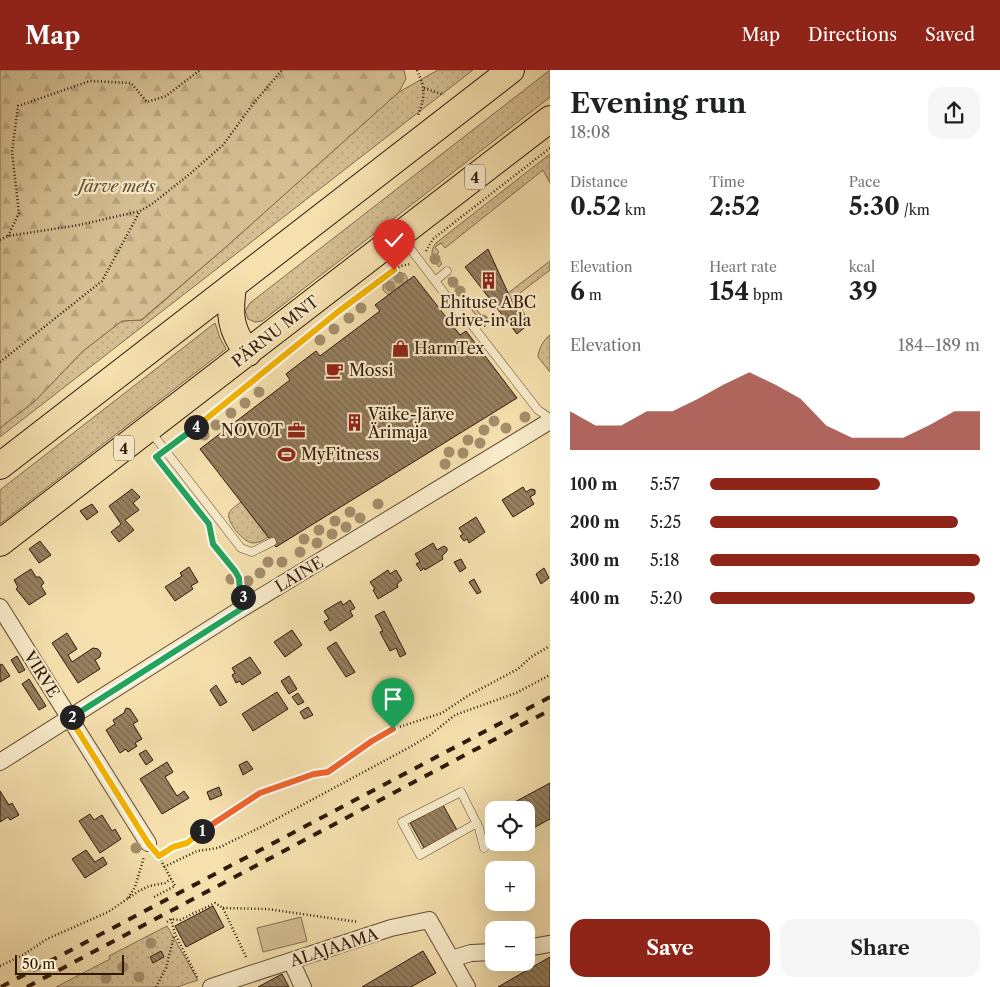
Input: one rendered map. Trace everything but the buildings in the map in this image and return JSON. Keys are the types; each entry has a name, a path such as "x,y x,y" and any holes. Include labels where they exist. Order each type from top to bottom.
{"highway":[{"path":"0,466 511,70"},
{"name":"PÄRNU MNT","path":"0,543 550,119"},
{"path":"233,287 230,306 232,321 237,339 248,353"}],"street":[{"name":"LAINE","path":"0,762 249,604 550,420"},
{"name":"VIRVE","path":"0,607 148,843"},
{"name":"ALAJAAMA","path":"211,987 391,928 429,920 451,959"},
{"path":"535,946 550,944"},
{"path":"467,987 451,959 471,953 485,952"},
{"path":"291,961 303,987"}],"lane":[{"path":"400,235 464,319 472,325 538,410 550,420"},
{"path":"435,281 447,271"},
{"path":"149,429 242,548 252,552 272,542"},
{"path":"477,823 420,855 402,822 461,792 477,823 484,848"}],"path":[{"path":"8,236 19,213 12,152 18,106 90,81 131,83 146,102 166,96 200,70"},
{"path":"0,240 8,236 79,225 140,211 152,204 223,145 253,104 282,70"},
{"path":"417,70 424,88 423,101 417,120"},
{"path":"424,88 447,97"},
{"path":"426,252 433,238 550,148"},
{"path":"0,362 102,281 140,211"},
{"path":"166,450 339,311 394,270 401,266 409,265"},
{"path":"209,524 213,544 235,571 239,578 240,593 249,604"},
{"path":"159,856 173,847 187,843 203,830 260,793 314,774 328,772 393,729 442,713 469,695 518,669 532,657 550,646"},
{"path":"164,867 197,851 218,848 265,825 410,747 455,714 516,693 550,676"},
{"path":"148,843 159,856 175,886 154,897"},
{"path":"127,900 135,887 148,843"},
{"path":"0,966 23,955 47,939 116,908 139,891 171,879"},
{"path":"167,922 171,919 180,920 215,903 223,908 267,909 362,923"},
{"path":"223,908 254,973"},
{"path":"171,919 174,934 203,987"},
{"path":"156,987 168,962 174,934"}],"green space":[{"name":"Järve mets","path":"0,70 404,70 406,79 399,92 141,320 122,321 83,351 35,401 0,428"},
{"path":"438,70 473,70 0,437 0,428 35,401 83,351 122,321 142,320 399,92"},
{"path":"550,70 550,97 262,321 255,322 248,319 245,311 250,303"},
{"path":"550,154 550,183 543,170 445,248 441,243 435,247 439,252 436,255 442,264 439,267 432,255 436,243"},
{"path":"550,261 550,270 516,296 530,326 524,328 508,293"},
{"path":"399,272 405,274 408,280 388,295 383,290 383,285"},
{"path":"451,277 484,319 485,327 448,279"},
{"path":"215,323 226,349 0,524 0,490"},
{"path":"550,335 550,372 538,357 542,345"},
{"path":"241,502 268,537 261,541 249,542 233,526 229,513"},
{"path":"301,917 307,941 263,952 257,928"},
{"path":"167,926 198,980 177,987 56,987 110,959 109,956"}],"railway":[{"path":"1,987 550,697"},
{"path":"27,987 550,710"}],"place":[{"name":"Ehituse ABC drive-in ala","path":"488,280"},
{"name":"HarmTex","path":"400,348"},
{"name":"Mossi","path":"335,370"},
{"name":"Väike-Järve Ärimaja","path":"354,423"},
{"name":"NOVOT","path":"297,430"},
{"name":"MyFitness","path":"287,454"}],"route":[{"path":"393,729 372,741 328,772 314,774 260,793 203,830 187,843 173,847 159,856 148,843 70,718 249,604 240,593 239,578 235,571 213,544 209,524 156,457 339,311 394,270"}]}
